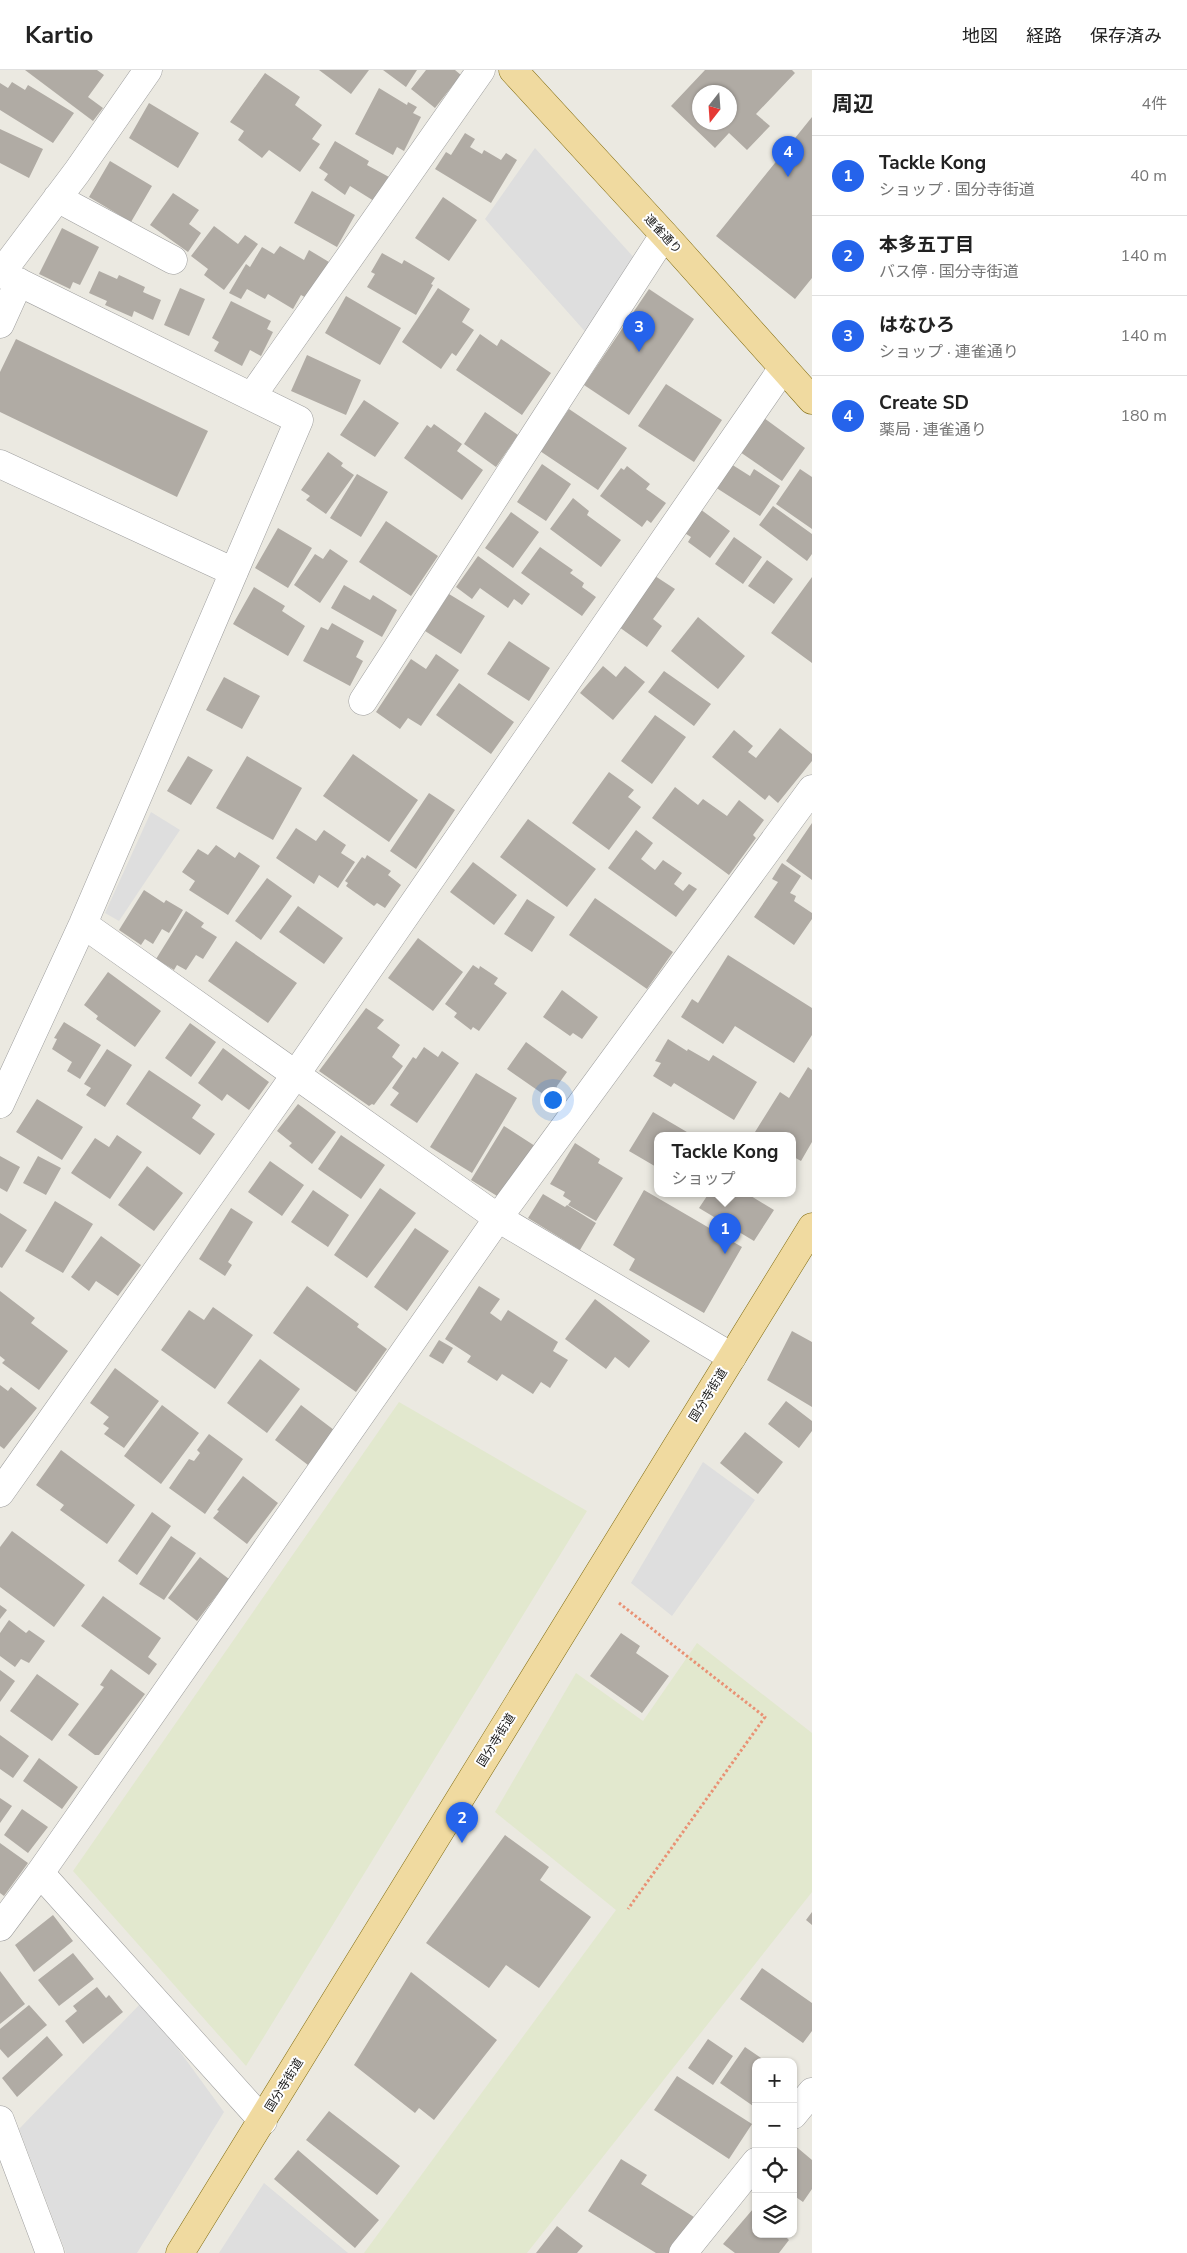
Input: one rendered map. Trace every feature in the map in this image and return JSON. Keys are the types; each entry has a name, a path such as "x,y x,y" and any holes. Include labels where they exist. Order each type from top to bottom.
{"main road":[{"name":"連雀通り","path":"513,70 812,400"},
{"name":"国分寺街道","path":"180,2253 812,1227"}],"street":[{"path":"0,324 6,276 57,198 148,70"},
{"path":"252,396 481,70"},
{"path":"57,198 173,260"},
{"path":"363,701 664,235"},
{"path":"0,1104 83,924 300,420 6,276"},
{"path":"0,1493 296,1074 783,368"},
{"path":"0,464 234,572"},
{"path":"0,1927 40,1873 498,1218 812,789"},
{"path":"83,924 498,1218 732,1356"},
{"path":"40,1873 263,2121"},
{"path":"797,2111 812,2092"},
{"path":"0,2120 50,2253"},
{"path":"683,2253 752,2167"}],"path":[{"path":"592,1583 765,1717 628,1909"}],"green space":[{"path":"399,1402 587,1511 246,2066 73,1871"},
{"path":"697,1643 812,1733 812,1892 527,2253 364,2253 616,1910 495,1812 576,1673 643,1721"}],"shaded area":[{"path":"535,148 637,261 589,336 485,219"},
{"path":"151,812 180,830 119,921 105,913"},
{"path":"703,1462 755,1500 672,1616 631,1583"},
{"path":"143,2001 224,2112 137,2253 66,2253 19,2129"},
{"path":"264,2183 348,2253 219,2253"}],"building":[{"path":"25,70 97,70 104,75 88,97 103,108 93,121"},
{"path":"319,70 369,70 351,94"},
{"path":"383,70 417,70 406,87"},
{"path":"426,70 455,70 461,75 435,108 411,89"},
{"path":"705,70 792,70 795,73 756,114 770,126 747,150 729,133 715,148 696,130 737,130 737,85 692,85 692,126 671,106"},
{"path":"265,73 300,97 295,105 322,125 312,139 320,144 300,172 269,150 262,158 238,140 244,131 230,122"},
{"path":"12,82 25,90 28,85 74,113 53,143 0,110 0,83 8,88"},
{"path":"379,88 407,105 408,102 417,107 413,113 421,117 404,151 397,147 393,155 355,134"},
{"path":"149,103 199,133 178,168 129,138"},
{"path":"812,117 812,278 795,299 716,236"},
{"path":"0,129 43,149 29,178 0,163"},
{"path":"465,133 475,139 470,147 482,154 484,150 501,160 506,153 517,160 491,203 435,169 446,152 451,155"},
{"path":"335,141 369,161 367,165 389,177 374,201 350,186 345,195 324,180 328,174 319,168"},
{"path":"110,161 152,186 131,222 89,197"},
{"path":"312,191 355,215 337,247 294,223"},
{"path":"173,193 199,210 189,224 201,233 188,252 150,225"},
{"path":"443,197 477,220 449,261 415,238"},
{"path":"214,226 238,244 245,235 258,244 224,290 204,275 208,269 191,256"},
{"path":"62,228 99,247 80,285 73,282 70,289 39,274"},
{"path":"280,246 304,260 309,250 329,262 308,299 301,295 293,309 268,294 265,299 247,289 241,299 229,293 246,264 250,267 262,247 274,254"},
{"path":"382,253 402,264 404,260 435,278 416,315 367,287 375,274 371,272"},
{"path":"99,271 117,279 119,275 145,287 143,292 161,300 153,320 134,311 132,317 105,305 107,301 89,293"},
{"path":"180,288 205,299 189,336 164,325"},
{"path":"438,288 470,309 462,322 474,330 456,356 452,353 441,369 402,342"},
{"path":"649,289 694,319 629,415 584,385"},
{"path":"346,296 401,328 380,365 325,333"},
{"path":"231,301 271,321 267,329 273,332 261,356 250,350 242,366 214,351 219,342 212,338"},
{"path":"480,334 497,346 501,339 551,373 522,415 456,370"},
{"path":"16,339 208,431 177,497 0,412 0,372"},
{"path":"307,355 361,380 346,415 291,391"},
{"path":"666,384 722,420 694,462 638,426"},
{"path":"364,400 399,423 375,457 340,435"},
{"path":"569,409 627,448 598,490 540,451"},
{"path":"485,412 518,435 496,467 464,444"},
{"path":"764,418 805,448 782,481 740,452"},
{"path":"434,424 462,444 457,451 483,470 462,500 404,458 427,425 431,428"},
{"path":"328,452 343,463 341,466 354,475 326,514 306,500 310,496 301,490"},
{"path":"542,464 571,484 546,521 517,502"},
{"path":"731,464 750,476 754,469 780,486 760,516 715,487"},
{"path":"627,466 650,484 646,489 666,503 651,523 647,520 642,527 600,496 621,468 624,470"},
{"path":"800,469 812,477 812,529 776,504"},
{"path":"357,474 388,492 361,537 330,518"},
{"path":"573,498 589,511 587,515 621,540 601,567 550,529"},
{"path":"773,506 812,534 812,554 807,561 759,525"},
{"path":"700,509 730,531 710,558 688,542 691,537 683,532"},
{"path":"511,512 539,532 513,568 485,548"},
{"path":"386,521 438,556 411,596 359,562"},
{"path":"278,528 312,548 288,588 255,568"},
{"path":"734,537 762,557 743,584 715,564"},
{"path":"540,547 573,570 570,573 584,583 582,587 596,597 582,616 521,573"},
{"path":"330,549 348,561 320,603 294,585 315,554 323,559"},
{"path":"478,556 530,594 522,605 514,599 508,608 480,588 472,599 456,587"},
{"path":"767,560 793,579 774,604 748,586"},
{"path":"655,576 675,589 653,619 662,626 647,647 619,627"},
{"path":"812,577 812,663 771,633"},
{"path":"344,585 370,600 373,595 397,610 382,637 331,608"},
{"path":"254,587 285,606 282,611 305,626 288,656 233,624"},
{"path":"449,594 485,616 461,654 425,631"},
{"path":"698,617 745,656 718,689 671,651"},
{"path":"332,623 364,641 356,657 363,661 350,686 303,661 321,627 328,630"},
{"path":"509,641 550,668 529,701 487,674"},
{"path":"436,654 459,670 421,726 408,718 400,729 376,712 411,659 426,669"},
{"path":"603,666 616,677 625,666 645,682 613,720 580,693"},
{"path":"664,671 711,704 694,726 648,692"},
{"path":"224,677 260,696 242,729 206,710"},
{"path":"459,683 514,722 491,754 436,715"},
{"path":"655,715 686,737 652,784 621,761"},
{"path":"780,728 812,754 812,761 778,803 769,795 765,800 712,757 734,730 753,746 748,752 756,758"},
{"path":"353,754 418,800 389,842 323,796"},
{"path":"188,756 213,770 191,805 167,791"},
{"path":"247,756 302,788 273,840 216,808"},
{"path":"609,772 634,790 628,797 641,807 609,850 572,823"},
{"path":"675,787 698,805 703,799 727,816 739,800 764,820 753,835 756,838 729,875 652,818"},
{"path":"429,793 455,810 416,869 390,851"},
{"path":"528,819 596,869 567,907 500,857"},
{"path":"812,823 812,880 786,861"},
{"path":"296,828 316,841 324,830 346,845 341,853 355,862 338,888 319,875 314,884 276,858"},
{"path":"636,830 653,843 641,859 655,870 663,860 682,873 674,884 683,891 689,884 697,889 676,917 608,868"},
{"path":"216,845 235,858 239,852 260,866 228,915 189,890 195,881 182,872 198,849 208,855"},
{"path":"367,855 391,871 388,875 401,885 385,908 377,903 374,906 346,886 348,883 345,881 362,857 365,859"},
{"path":"473,862 517,895 494,925 450,892"},
{"path":"782,863 801,876 790,893 796,896 794,901 812,913 812,919 794,945 754,917 778,882 772,879"},
{"path":"267,878 292,896 261,940 235,921"},
{"path":"144,890 164,903 166,900 183,910 169,933 162,929 153,944 145,939 141,945 119,930"},
{"path":"595,898 673,952 647,989 569,935"},
{"path":"527,899 555,917 532,952 504,934"},
{"path":"298,906 343,938 324,964 279,932"},
{"path":"186,911 204,923 201,927 217,937 203,959 196,955 186,970 177,965 174,970 156,959"},
{"path":"418,938 463,972 433,1011 388,978"},
{"path":"236,941 297,983 268,1023 208,981"},
{"path":"728,955 812,1008 812,1035 794,1063 735,1026 723,1044 681,1017 692,999 698,1003"},
{"path":"473,965 479,969 480,966 498,978 494,984 507,993 479,1031 473,1027 471,1030 454,1017 457,1013 445,1004"},
{"path":"108,972 161,1011 135,1047 96,1019 98,1016 84,1005"},
{"path":"562,990 598,1017 582,1039 573,1033 570,1036 543,1017"},
{"path":"366,1008 384,1020 377,1028 400,1045 392,1057 403,1066 374,1105 369,1106 319,1071"},
{"path":"64,1022 101,1045 80,1079 67,1071 72,1062 52,1049 57,1039 54,1038"},
{"path":"190,1023 216,1042 191,1077 165,1058"},
{"path":"668,1039 687,1051 688,1049 709,1061 713,1055 757,1082 734,1120 674,1083 671,1087 653,1076 661,1063 655,1061"},
{"path":"526,1042 567,1072 557,1086 553,1101 507,1069"},
{"path":"424,1047 438,1057 442,1051 459,1063 417,1123 390,1105 399,1093 392,1088 413,1057 416,1059"},
{"path":"223,1048 269,1082 249,1110 227,1094 222,1101 198,1083"},
{"path":"107,1049 132,1065 105,1107 86,1095 91,1088 84,1084"},
{"path":"808,1067 812,1070 812,1142 801,1161 796,1158 796,1132 755,1132 780,1092 789,1098"},
{"path":"149,1070 201,1105 192,1118 215,1134 200,1155 126,1104"},
{"path":"476,1073 517,1098 472,1173 430,1147"},
{"path":"37,1099 83,1127 62,1160 16,1132"},
{"path":"298,1104 336,1132 312,1164 289,1146 292,1143 277,1131"},
{"path":"653,1112 687,1132 654,1132 654,1166 629,1151"},
{"path":"504,1126 535,1146 502,1199 471,1180"},
{"path":"117,1135 142,1152 110,1199 71,1173 95,1138 109,1147"},
{"path":"341,1135 385,1165 361,1199 318,1169"},
{"path":"575,1143 600,1159 598,1163 623,1178 596,1221 568,1205 571,1201 563,1196 565,1192 550,1184"},
{"path":"0,1156 20,1167 7,1192 0,1188"},
{"path":"38,1156 61,1168 46,1195 23,1183"},
{"path":"270,1161 304,1185 282,1216 248,1192"},
{"path":"147,1166 183,1193 154,1231 118,1205"},
{"path":"380,1188 416,1213 367,1278 334,1255"},
{"path":"313,1190 349,1215 328,1247 291,1222"},
{"path":"644,1190 742,1247 704,1313 629,1270 635,1259 613,1245"},
{"path":"543,1194 565,1207 567,1205 596,1223 580,1250 528,1218"},
{"path":"706,1197 753,1197 774,1210 754,1241 699,1208"},
{"path":"55,1201 93,1224 63,1273 25,1251"},
{"path":"231,1208 253,1222 228,1262 232,1265 225,1276 199,1259"},
{"path":"0,1213 27,1230 2,1268 0,1267"},
{"path":"415,1228 449,1251 407,1311 374,1287"},
{"path":"101,1236 141,1265 118,1296 96,1281 89,1291 71,1277"},
{"path":"307,1286 359,1324 357,1327 387,1349 356,1392 273,1333"},
{"path":"479,1286 500,1299 490,1313 501,1321 508,1310 558,1342 553,1351 568,1360 550,1388 541,1382 533,1394 502,1374 497,1381 467,1362 471,1356 445,1339"},
{"path":"0,1291 35,1318 31,1323 68,1351 39,1390 2,1363 5,1360 0,1356"},
{"path":"595,1299 650,1341 629,1368 615,1357 606,1369 565,1339"},
{"path":"213,1307 253,1335 215,1389 161,1350 189,1310 204,1320"},
{"path":"792,1331 812,1342 812,1407 767,1380"},
{"path":"439,1340 453,1348 443,1364 429,1356"},
{"path":"260,1359 300,1389 267,1433 227,1403"},
{"path":"115,1368 159,1401 124,1448 104,1434 109,1428 103,1424 109,1417 90,1403"},
{"path":"0,1385 8,1391 11,1387 37,1408 4,1449 0,1446"},
{"path":"786,1401 812,1421 812,1431 799,1448 768,1424"},
{"path":"162,1405 199,1433 161,1484 124,1456"},
{"path":"301,1405 334,1430 308,1465 275,1440"},
{"path":"745,1432 783,1462 758,1494 720,1463"},
{"path":"209,1434 243,1459 205,1514 169,1488 189,1459 194,1461 200,1453 197,1450"},
{"path":"61,1450 135,1505 107,1544 60,1510 64,1505 36,1485"},
{"path":"243,1476 278,1503 247,1544 213,1518"},
{"path":"152,1512 171,1526 137,1575 118,1561"},
{"path":"12,1531 85,1585 54,1627 0,1587 0,1547"},
{"path":"171,1536 196,1553 164,1600 139,1584"},
{"path":"200,1557 229,1579 197,1621 168,1598"},
{"path":"103,1596 161,1638 148,1657 157,1664 149,1675 81,1626"},
{"path":"0,1605 7,1610 0,1619"},
{"path":"9,1620 26,1633 29,1630 45,1641 29,1663 21,1659 15,1667 0,1656 0,1633"},
{"path":"621,1633 640,1646 636,1653 669,1676 642,1713 590,1676"},
{"path":"111,1669 145,1694 99,1755 95,1755 68,1735 104,1687 100,1685"},
{"path":"0,1670 15,1681 0,1702"},
{"path":"37,1674 79,1704 52,1741 10,1711"},
{"path":"0,1735 29,1756 13,1778 0,1769"},
{"path":"39,1758 78,1787 62,1809 23,1781"},
{"path":"0,1798 12,1806 0,1823"},
{"path":"22,1809 48,1827 28,1853 4,1835"},
{"path":"505,1835 549,1867 540,1880 591,1917 539,1988 506,1965 489,1988 426,1943"},
{"path":"0,1843 28,1863 4,1896 0,1893"},
{"path":"812,1912 812,1925 806,1920"},
{"path":"53,1915 73,1941 34,1972 15,1945"},
{"path":"73,1953 94,1979 59,2006 38,1980"},
{"path":"762,1968 812,2003 812,2031 803,2043 740,1999"},
{"path":"0,1971 25,2004 0,2024"},
{"path":"411,1972 497,2040 434,2120 419,2108 415,2113 354,2065"},
{"path":"97,1987 106,1998 109,1995 123,2012 83,2044 65,2021 77,2011 73,2006"},
{"path":"29,2005 47,2025 8,2058 0,2049 0,2029"},
{"path":"47,2036 63,2055 17,2097 2,2078"},
{"path":"708,2039 733,2056 713,2085 688,2068"},
{"path":"745,2047 761,2058 752,2058 752,2105 720,2083"},
{"path":"677,2076 752,2124 729,2159 654,2110"},
{"path":"329,2111 400,2166 377,2195 306,2140"},
{"path":"797,2147 812,2160 812,2189 803,2202 797,2198"},
{"path":"298,2150 379,2220 355,2248 274,2179"},
{"path":"621,2159 647,2175 641,2184 694,2217 672,2253 656,2253 588,2211"},
{"path":"752,2210 752,2238 787,2238 789,2240 779,2253 735,2253 723,2244"},
{"path":"557,2226 583,2246 577,2253 536,2253"}],"place":[{"name":"Create SD","path":"788,177"},
{"name":"はなひろ","path":"639,352"},
{"name":"Tackle Kong","path":"725,1254"},
{"name":"本多五丁目","path":"462,1843"}]}
